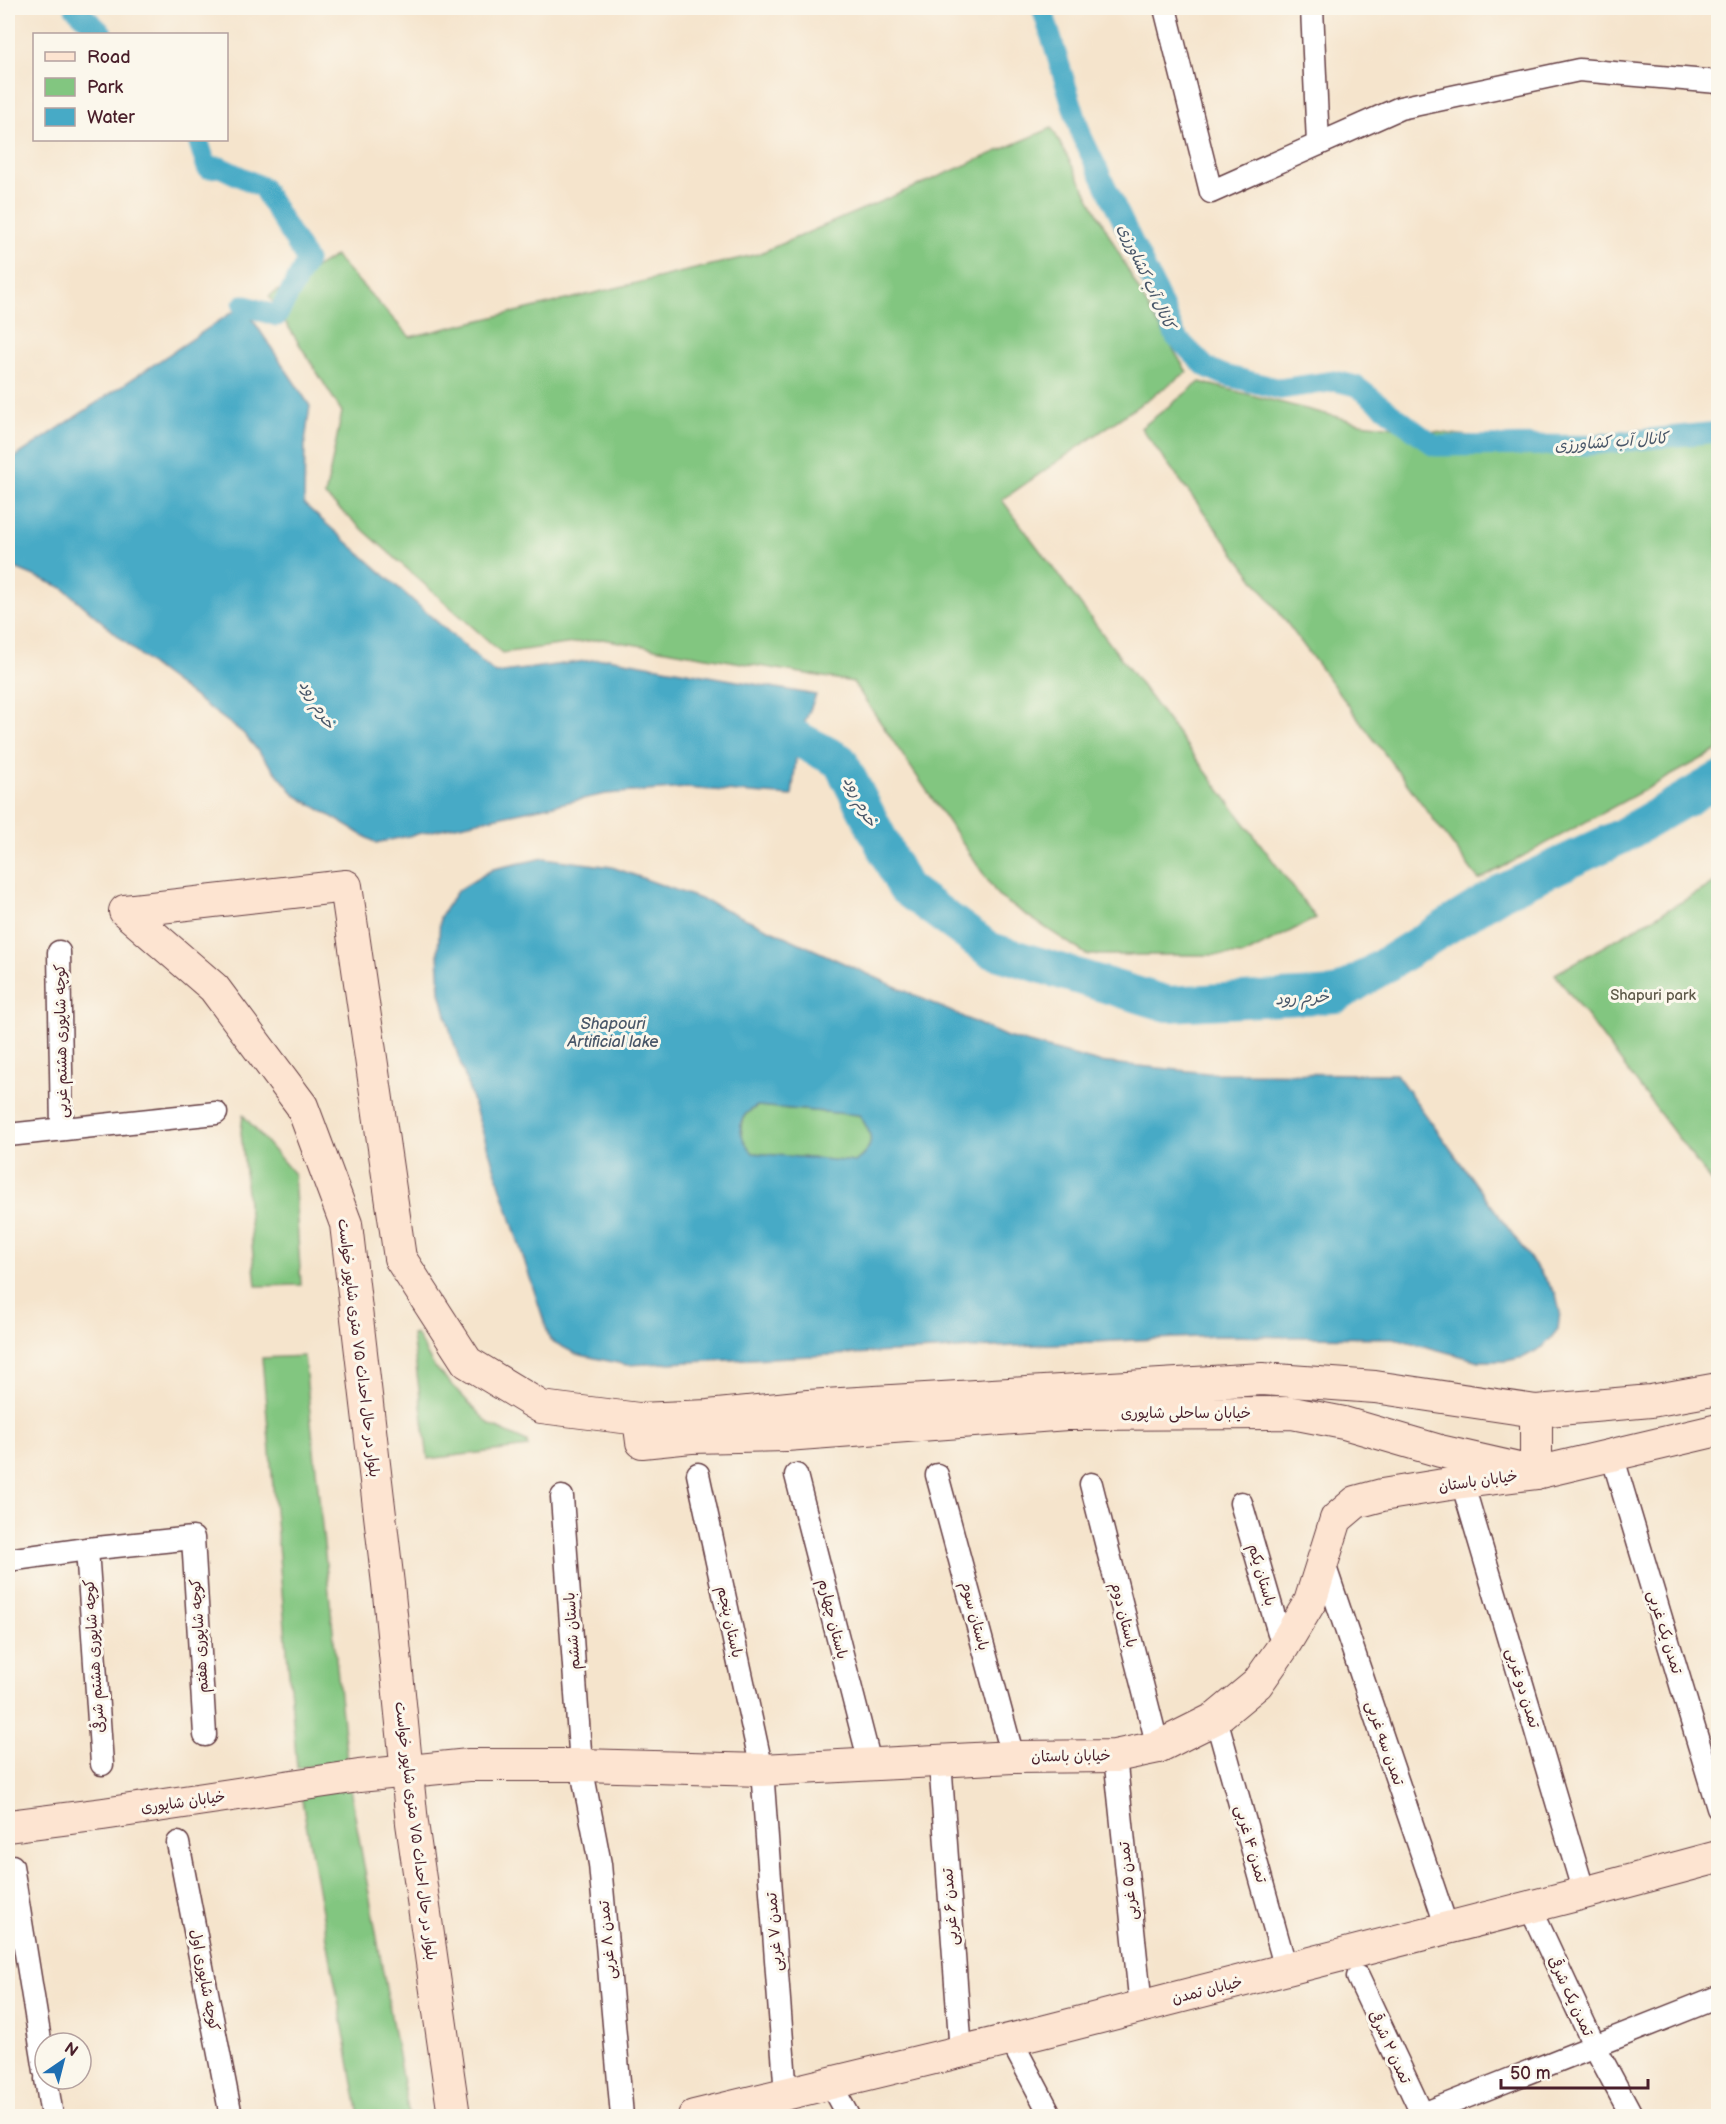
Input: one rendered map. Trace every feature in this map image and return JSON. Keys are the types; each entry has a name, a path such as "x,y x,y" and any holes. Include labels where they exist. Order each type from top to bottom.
{"street":[{"path":"1165,8 1211,192 1400,108 1580,70 1719,82"},
{"path":"1312,8 1318,144"},
{"name":"بلوار در حال احداث ۷۵ متری شاپور خواست","path":"454,2116 406,1771 388,1584 346,1224 302,1106 214,988 125,911 346,886 400,1258 467,1362 541,1407 640,1430"},
{"name":"کوچه شاپوری هشتم غربی","path":"59,952 62,1129"},
{"path":"8,1135 216,1113"},
{"name":"خیابان ساحلی شاپوری","path":"1066,1402 1262,1380 1375,1387 1536,1411 1651,1401 1719,1389"},
{"name":"خیابان ساحلی شاپوری","path":"640,1430 708,1416 808,1406 937,1400 1066,1402 1292,1413 1344,1423 1440,1451 1536,1473 1719,1430"},
{"path":"1536,1411 1536,1473"},
{"name":"تمدن یک غربی","path":"1612,1455 1719,1808"},
{"name":"خیابان باستان","path":"406,1771 469,1765 581,1765 762,1770 1013,1757 1115,1756 1158,1747 1216,1718 1257,1684 1310,1602 1336,1519 1356,1502 1382,1495 1462,1482 1536,1473"},
{"name":"باستان پنجم","path":"698,1474 762,1770"},
{"name":"باستان چهارم","path":"796,1475 870,1763"},
{"name":"باستان سوم","path":"937,1475 1013,1757"},
{"name":"تمدن دو غربی","path":"1462,1482 1584,1893"},
{"name":"باستان دوم","path":"1091,1484 1158,1747"},
{"name":"باستان ششم","path":"562,1497 581,1765"},
{"name":"باستان یکم","path":"1241,1503 1283,1647"},
{"name":"کوچه شاپوری هفتم","path":"87,1549 193,1538 206,1735"},
{"path":"8,1560 87,1549"},
{"name":"کوچه شاپوری هشتم شرقی","path":"87,1549 102,1764"},
{"name":"تمدن سه غربی","path":"1323,1558 1448,1928"},
{"name":"تمدن ۴ غربی","path":"1216,1718 1286,1969"},
{"name":"تمدن ۵ غربی","path":"1115,1756 1140,2007"},
{"name":"تمدن ۶ غربی","path":"940,1761 961,2053"},
{"name":"تمدن ۸ غربی","path":"581,1765 600,1864 622,2116"},
{"name":"تمدن ۷ غربی","path":"762,1770 786,2095"},
{"name":"خیابان شاپوری","path":"8,1826 406,1771"},
{"name":"کوچه شاپوری اول","path":"178,1843 231,2116"},
{"name":"خیابان تمدن","path":"694,2116 961,2053 1719,1857"},
{"path":"12,1866 39,2031"},
{"name":"تمدن یک شرقی","path":"1530,1907 1595,2047 1632,2116"},
{"name":"تمدن ۲ شرقی","path":"1358,1977 1421,2116"},
{"path":"1421,2116 1719,1997"},
{"path":"1011,2040 1051,2116"},
{"path":"831,2085 849,2116"},
{"path":"48,2091 52,2116"}],"green space":[{"path":"1052,128 1150,311 1187,372 1002,500 1316,918 1244,955 1087,955 999,897 853,682 602,639 502,653 325,496 342,412 269,296 335,256 410,337 758,254"},
{"path":"1200,382 1361,423 1600,452 1718,438 1718,750 1479,880 1141,428"},
{"name":"Shapuri park","path":"1718,881 1718,1191 1555,974"},
{"path":"758,1106 859,1115 870,1135 869,1146 855,1162 753,1153 743,1142 741,1127 745,1115"},
{"path":"243,1115 294,1174 301,1285 256,1286 241,1132"},
{"path":"416,1334 433,1365 490,1425 527,1442 528,1447 428,1459 412,1335"},
{"path":"304,1356 347,1762 297,1768 262,1358"},
{"path":"350,1788 409,2116 359,2116 301,1795"}],"water":[{"path":"243,305 310,406 305,443 304,504 495,673 608,658 816,695 798,739 792,796 686,788 606,794 376,843 295,795 243,733 155,668 63,588 8,565 8,462"},
{"name":"Shapouri Artificial lake","path":"544,858 612,867 711,903 1007,1037 1099,1062 1208,1073 1396,1074 1556,1294 1560,1312 1558,1329 1543,1347 1524,1357 1506,1361 1479,1361 1394,1338 1217,1336 627,1365 576,1354 550,1340 451,1034 440,992 438,953 440,917 457,891 493,869","holes":["757,1106 859,1115 868,1129 870,1140 867,1151 855,1162 753,1153 741,1131 745,1115"]}],"waterway":[{"path":"75,8 102,33"},
{"name":"کانال آب کشاورزی","path":"1042,8 1082,137 1176,337 1206,367 1224,375 1280,389 1335,381 1356,386 1435,446 1588,445 1718,432"},
{"path":"198,141 207,168 220,167 262,187 307,261 277,316 243,305"},
{"name":"خرم رود","path":"749,728 798,739 840,761 905,888 990,950 1168,1004 1337,995 1502,892 1622,836 1718,780"}]}
